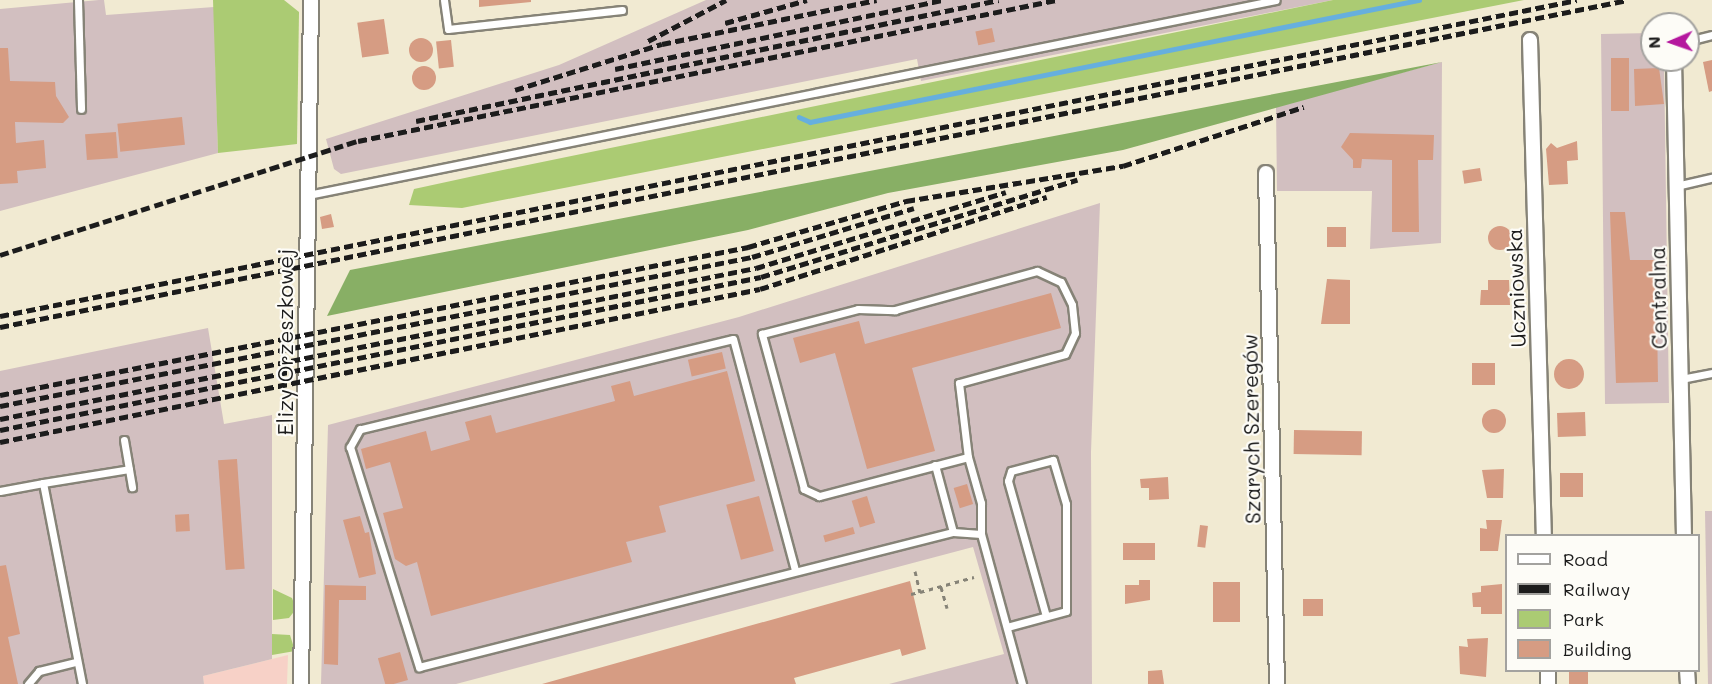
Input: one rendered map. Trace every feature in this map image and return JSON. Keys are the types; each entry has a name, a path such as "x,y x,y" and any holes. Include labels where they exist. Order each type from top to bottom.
{"street":[{"name":"Elizy Orzeszkowej","path":"301,684 311,0"},
{"name":"Uczniowska","path":"1530,40 1544,534"},
{"name":"Centralna","path":"1674,72 1684,534"},
{"name":"Szarych Szeregów","path":"1266,173 1277,684"}],"lane":[{"path":"78,0 81,109"},
{"path":"444,0 448,29 622,10"},
{"path":"308,195 1276,0"},
{"path":"1676,186 1712,178"},
{"path":"968,457 819,496 804,489 762,334 858,309 895,310 1037,271 1061,282 1072,305 1075,333 1065,354 959,383 968,457 981,503 981,534 1022,684"},
{"path":"795,570 733,339 360,429 350,447 419,667 795,570 953,532 981,534"},
{"path":"1681,379 1712,373"},
{"path":"124,440 132,488"},
{"path":"1007,627 1066,611 1066,504 1053,460 1011,471 1008,481 1046,616"},
{"path":"935,465 953,532"},
{"path":"0,491 129,469"},
{"path":"43,483 75,662 82,684"},
{"path":"28,684 39,671 75,662"}],"path":[{"path":"915,571 920,592"},
{"path":"911,594 974,577"},
{"path":"941,587 947,609"}],"shaded area":[{"path":"104,0 106,15 214,7 218,153 0,211 0,9"},
{"path":"706,0 1333,0 921,81 917,59 341,174 334,169 326,139 559,65"},
{"path":"1640,33 1640,72 1664,72 1669,403 1605,404 1601,34"},
{"path":"1442,62 1441,243 1370,249 1372,191 1277,191 1276,106"},
{"path":"1100,203 1091,452 1092,684 889,684 1004,654 973,547 456,684 321,684 328,425 739,317"},
{"path":"208,328 224,424 272,415 272,659 203,676 204,684 0,684 0,371"},
{"path":"1705,511 1712,511 1712,684 1708,684"},
{"path":"288,655 287,684 204,684 203,676"}],"green space":[{"path":"213,0 284,0 299,12 297,144 218,153"},
{"path":"1333,0 1524,0 462,208 409,205 414,189"},
{"path":"1442,62 1123,150 888,193 748,230 327,316 350,270"},
{"path":"273,589 292,598 296,609 289,618 273,620"},
{"path":"272,634 290,635 295,651 272,655"}],"building":[{"path":"479,0 531,0 531,2 479,7"},
{"path":"384,19 389,54 362,57 357,23"},
{"path":"992,28 995,42 978,45 975,32"},
{"path":"421,38 430,41 433,50 430,59 421,62 412,59 409,50 412,41"},
{"path":"451,40 454,67 439,68 436,42"},
{"path":"0,48 8,48 10,81 55,82 56,96 69,117 63,123 15,122 16,143 44,140 46,168 17,171 18,183 0,184"},
{"path":"1611,58 1629,58 1629,111 1611,111"},
{"path":"1712,60 1712,91 1709,92 1703,62"},
{"path":"424,66 433,69 436,78 433,87 424,90 415,87 412,78 415,69"},
{"path":"1634,69 1640,69 1640,72 1660,72 1664,104 1635,106"},
{"path":"182,117 185,145 120,152 117,124"},
{"path":"116,132 118,158 87,160 85,134"},
{"path":"1350,133 1434,135 1433,160 1418,160 1419,232 1392,232 1392,160 1362,159 1361,168 1353,168 1353,160 1341,147"},
{"path":"1577,141 1578,160 1567,161 1568,184 1549,185 1546,149 1551,143 1557,148"},
{"path":"1480,168 1482,181 1464,184 1462,171"},
{"path":"1610,212 1625,212 1630,260 1656,260 1658,382 1616,383"},
{"path":"331,214 334,227 322,229 320,217"},
{"path":"1500,226 1508,230 1512,238 1508,246 1500,250 1492,246 1488,238 1492,230"},
{"path":"1327,227 1346,227 1346,247 1327,247"},
{"path":"1327,279 1350,280 1350,324 1321,324"},
{"path":"1488,280 1509,280 1510,305 1480,305 1481,290 1488,290"},
{"path":"1051,293 1061,328 912,368 935,451 867,469 835,353 800,363 793,338 859,321 865,344"},
{"path":"722,352 726,369 692,376 688,360"},
{"path":"1569,359 1579,364 1584,374 1579,384 1569,389 1559,384 1554,374 1559,364"},
{"path":"1472,363 1495,363 1495,385 1472,385"},
{"path":"727,371 755,481 659,506 666,532 626,542 632,562 431,616 417,562 406,566 395,559 383,513 403,508 390,462 366,469 361,449 426,431 431,451 470,440 465,422 491,415 496,433 615,401 611,386 630,381 634,396"},
{"path":"1494,409 1503,412 1506,421 1503,430 1494,433 1485,430 1482,421 1485,412"},
{"path":"1585,412 1586,436 1558,437 1557,413"},
{"path":"1294,430 1362,431 1362,455 1294,454"},
{"path":"237,459 245,569 226,570 218,460"},
{"path":"1504,469 1503,498 1487,498 1482,470"},
{"path":"1560,473 1583,473 1583,497 1560,497"},
{"path":"1168,477 1169,499 1149,500 1149,488 1141,488 1140,479"},
{"path":"967,484 973,504 960,508 954,488"},
{"path":"759,496 774,551 741,560 726,505"},
{"path":"867,496 875,523 860,527 852,501"},
{"path":"189,514 190,531 176,532 175,515"},
{"path":"360,516 365,533 369,532 376,574 359,578 343,520"},
{"path":"1486,520 1502,520 1498,551 1480,551 1480,528 1487,529"},
{"path":"1200,525 1208,526 1205,548 1197,547"},
{"path":"853,527 855,534 825,542 823,536"},
{"path":"1123,543 1155,543 1155,560 1123,560"},
{"path":"6,565 20,634 8,637 18,684 0,684 0,566"},
{"path":"1139,580 1150,580 1150,600 1125,604 1125,585 1139,585"},
{"path":"910,581 926,649 902,656 900,649 794,678 796,684 542,684"},
{"path":"1213,582 1240,582 1240,622 1213,622"},
{"path":"1502,584 1502,614 1481,614 1481,607 1473,607 1472,593 1481,592 1481,586"},
{"path":"325,585 366,586 366,600 339,600 338,665 324,664"},
{"path":"1303,599 1323,599 1323,616 1303,616"},
{"path":"1488,638 1486,677 1460,674 1459,646 1468,647 1467,639"},
{"path":"400,652 408,680 385,684 378,658"},
{"path":"1162,670 1164,684 1148,684 1148,671"},
{"path":"1569,672 1588,672 1588,684 1569,684"}],"waterway":[{"path":"799,117 810,122 1419,0"}],"railway":[{"path":"648,41 726,0"},
{"path":"725,23 807,0"},
{"path":"515,90 662,44 877,0"},
{"path":"615,69 942,0"},
{"path":"416,121 999,0"},
{"path":"0,255 358,141 1056,0"},
{"path":"0,316 1577,0"},
{"path":"0,327 1627,0"},
{"path":"0,395 748,247 906,201 1123,166 1304,107"},
{"path":"0,430 761,277 1077,180"},
{"path":"0,419 756,268 1006,192"},
{"path":"0,442 760,289 1047,197"},
{"path":"0,406 752,257 914,208"}]}
